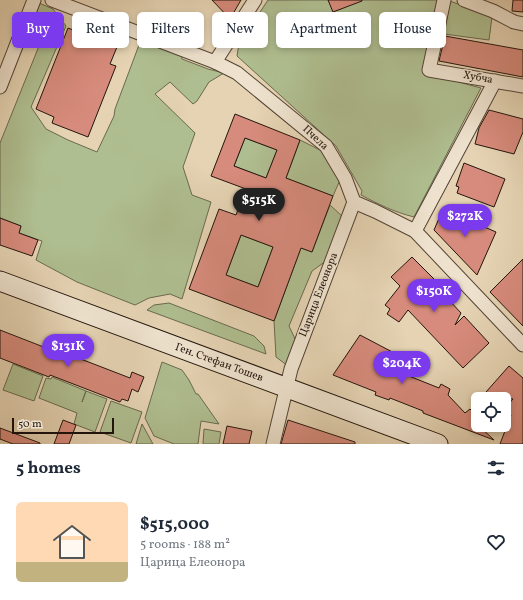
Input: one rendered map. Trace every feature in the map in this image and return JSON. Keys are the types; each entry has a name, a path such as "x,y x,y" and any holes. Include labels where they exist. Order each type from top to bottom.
{"street":[{"path":"0,87 34,0"},
{"name":"Пчела","path":"52,0 215,62 237,73 326,146 345,178 354,202"},
{"path":"215,62 255,0"},
{"name":"Хубча","path":"444,0 429,70 523,86"},
{"path":"464,0 493,6 514,22 523,24"},
{"path":"415,231 495,81"},
{"path":"354,202 415,231 523,345"},
{"name":"Царица Елеонора","path":"273,444 291,369 354,202"},
{"name":"Ген. Стефан Тошев","path":"0,280 438,444"}],"green space":[{"path":"268,0 440,0 437,12 379,12 379,48 430,48 425,73 481,88 414,217 386,208 361,195 362,191 336,146 237,56 238,48 268,48 268,12 260,12"},
{"path":"450,1 492,17 489,40 446,34 446,23"},
{"path":"39,3 53,9 55,12 35,12"},
{"path":"38,48 56,48 31,107 46,129 97,152 114,116 115,109 138,48 167,48 181,54 182,59 208,69 224,73 209,82 197,101 193,104 170,82 155,94 195,133 183,167 192,195 211,202 182,299 170,294 149,298 135,305 77,282 36,260 42,241 19,233 21,226 0,218 0,143"},
{"path":"245,138 277,150 266,178 234,166"},
{"path":"300,140 324,152 340,180 333,196 286,178"},
{"path":"330,205 343,217 326,261 312,271 289,326 296,341 288,366 276,357 274,321 301,248 312,252"},
{"path":"241,235 273,247 258,287 226,275"},
{"path":"169,303 254,336 264,346 266,354 147,310 154,305"},
{"path":"162,362 182,370 196,394 198,394 219,424 201,421 198,444 174,444 154,436 145,418"},
{"path":"13,364 43,376 34,401 3,390"},
{"path":"52,377 107,399 95,432 74,424 77,413 39,398 46,378 51,379"},
{"path":"111,401 142,412 131,443 100,432"},
{"path":"142,424 153,444 136,444"},
{"path":"204,429 221,432 219,444 203,444"}],"building":[{"path":"212,0 241,0 234,12 223,12"},
{"path":"328,0 362,0 362,1 333,12"},
{"path":"513,0 523,0 523,12 512,11"},
{"path":"68,28 72,30 72,48 117,48 110,64 116,66 88,137 52,123 54,117 36,109 60,48 64,48 64,38"},
{"path":"446,36 523,50 523,77 439,61 442,48 446,48"},
{"path":"489,110 523,119 523,132 514,154 475,144 479,128"},
{"path":"235,114 300,140 286,178 333,196 312,252 301,248 274,321 189,289 219,209 236,215 246,189 211,176","holes":["245,138 277,150 266,178 234,166","241,235 273,247 258,287 226,275"]},
{"path":"464,163 505,179 494,207 457,193 459,187 456,186"},
{"path":"443,209 496,232 477,275 434,230"},
{"path":"0,218 21,226 19,233 38,240 32,256 0,245"},
{"path":"412,257 440,285 437,287 461,313 455,325 464,316 489,343 463,368 408,310 399,322 387,314 390,309 385,305 400,286 391,277"},
{"path":"523,259 523,326 490,292"},
{"path":"0,330 130,378 132,372 144,377 138,392 132,389 128,401 122,399 120,402 50,375 49,377 0,358"},
{"path":"360,335 398,355 395,369 405,372 404,374 439,388 441,384 450,389 448,395 465,413 470,409 471,410 471,431 423,413 423,411 390,398 389,400 375,395 376,392 333,375"},
{"path":"509,366 523,378 523,444 500,444 505,432 511,432 511,401 513,399 511,399 511,392 486,392"},
{"path":"63,420 76,425 69,444 54,444"},
{"path":"288,420 355,442 355,444 281,444"},
{"path":"227,426 252,431 249,444 223,444"},
{"path":"0,428 40,444 13,444 0,439"},
{"path":"473,432 485,432 494,440"}]}
